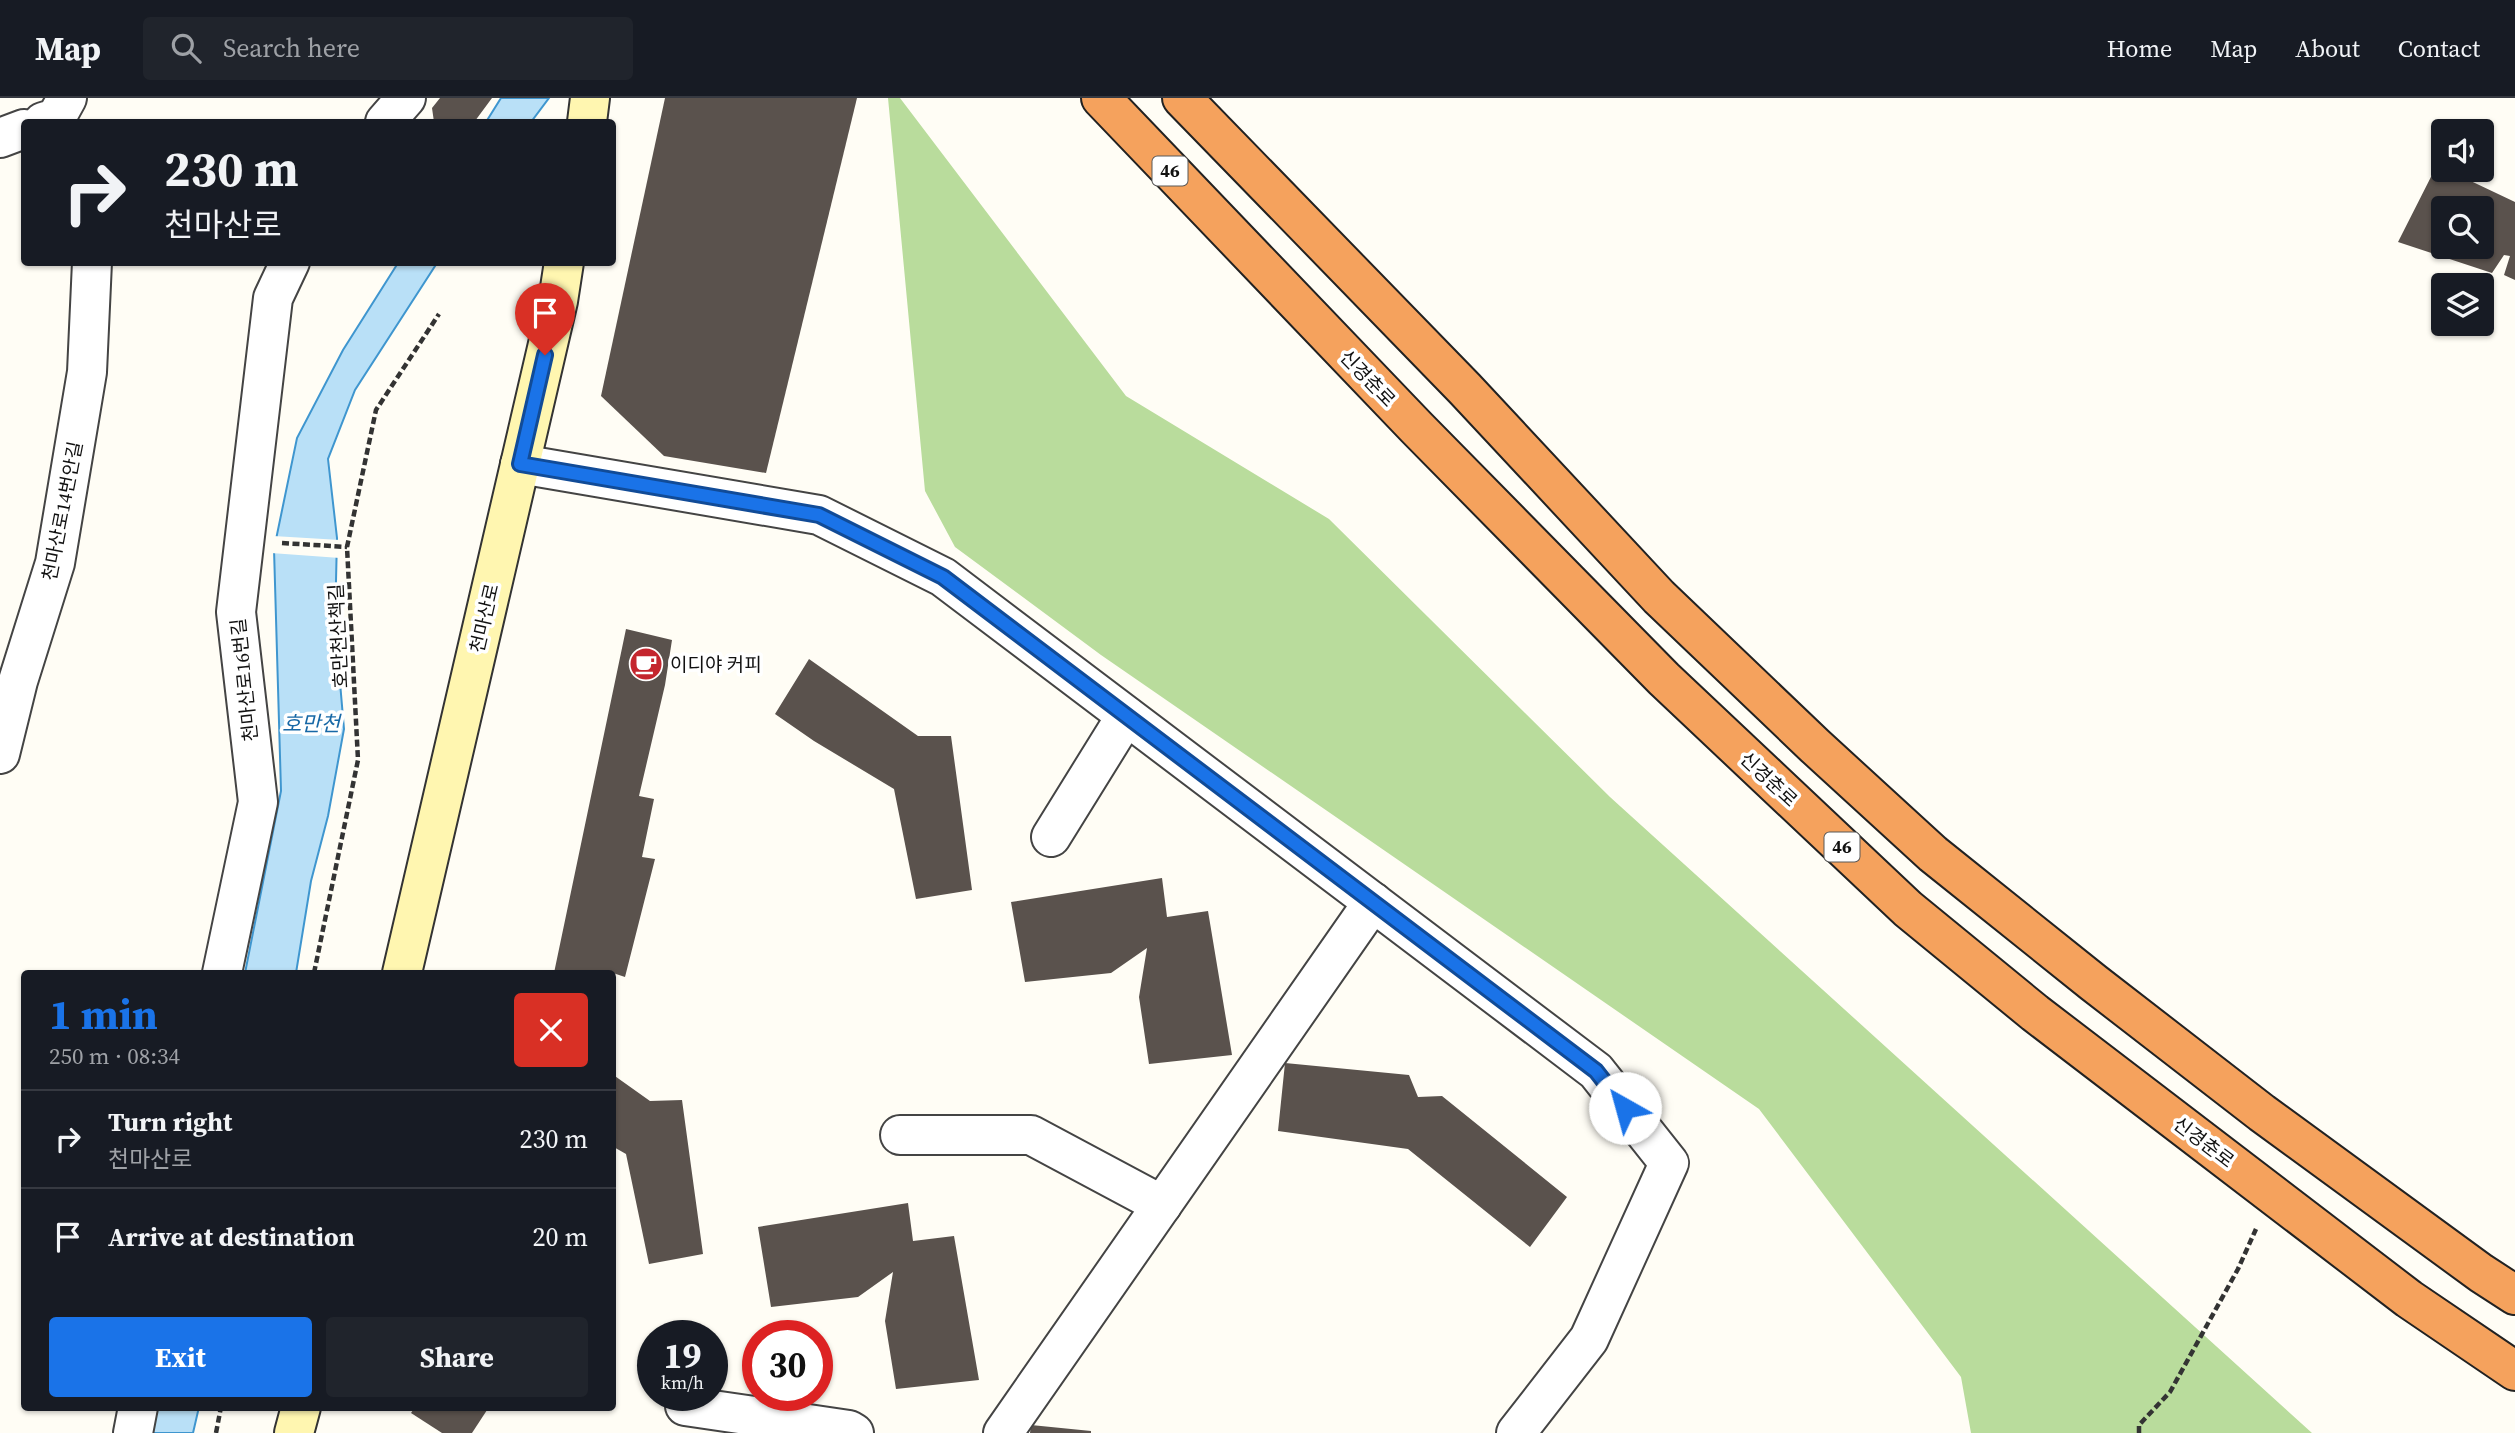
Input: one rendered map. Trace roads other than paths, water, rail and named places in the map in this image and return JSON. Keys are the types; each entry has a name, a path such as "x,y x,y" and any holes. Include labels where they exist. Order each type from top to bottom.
{"highway":[{"name":"신경춘로","path":"1101,98 1238,243 1664,679 1908,909 2035,1013 2409,1299 2515,1371"},
{"path":"1182,98 1465,389 1659,597 1933,854 2262,1113 2515,1295"}],"street":[{"path":"388,119 406,98"},
{"path":"587,119 590,98"},
{"path":"0,138 21,129"},
{"name":"천마산로14번안길","path":"0,754 18,681 55,563 87,372 93,266"},
{"name":"천마산로16번길","path":"223,970 258,802 236,612 273,298 287,266"},
{"name":"천마산로","path":"403,970 558,301 563,266"},
{"path":"520,464 819,515 943,577 1596,1071 1669,1163 1589,1339 1516,1433"},
{"path":"1051,837 1126,716"},
{"path":"1003,1433 1373,902"},
{"path":"900,1135 1031,1135 1162,1205"},
{"path":"134,1433 137,1411"},
{"path":"294,1433 300,1411"},
{"path":"719,1411 849,1430 853,1433"}],"water":[{"path":"501,98 549,98 533,119 488,119"},
{"name":"호만천","path":"396,266 435,266 355,390 328,459 337,538 335,624 344,729 328,816 311,881 296,970 246,970 281,791 274,549 297,438 343,350"},
{"path":"153,1411 198,1411 193,1433 148,1433"}],"place":[{"name":"이디야 커피","path":"646,664"}]}
